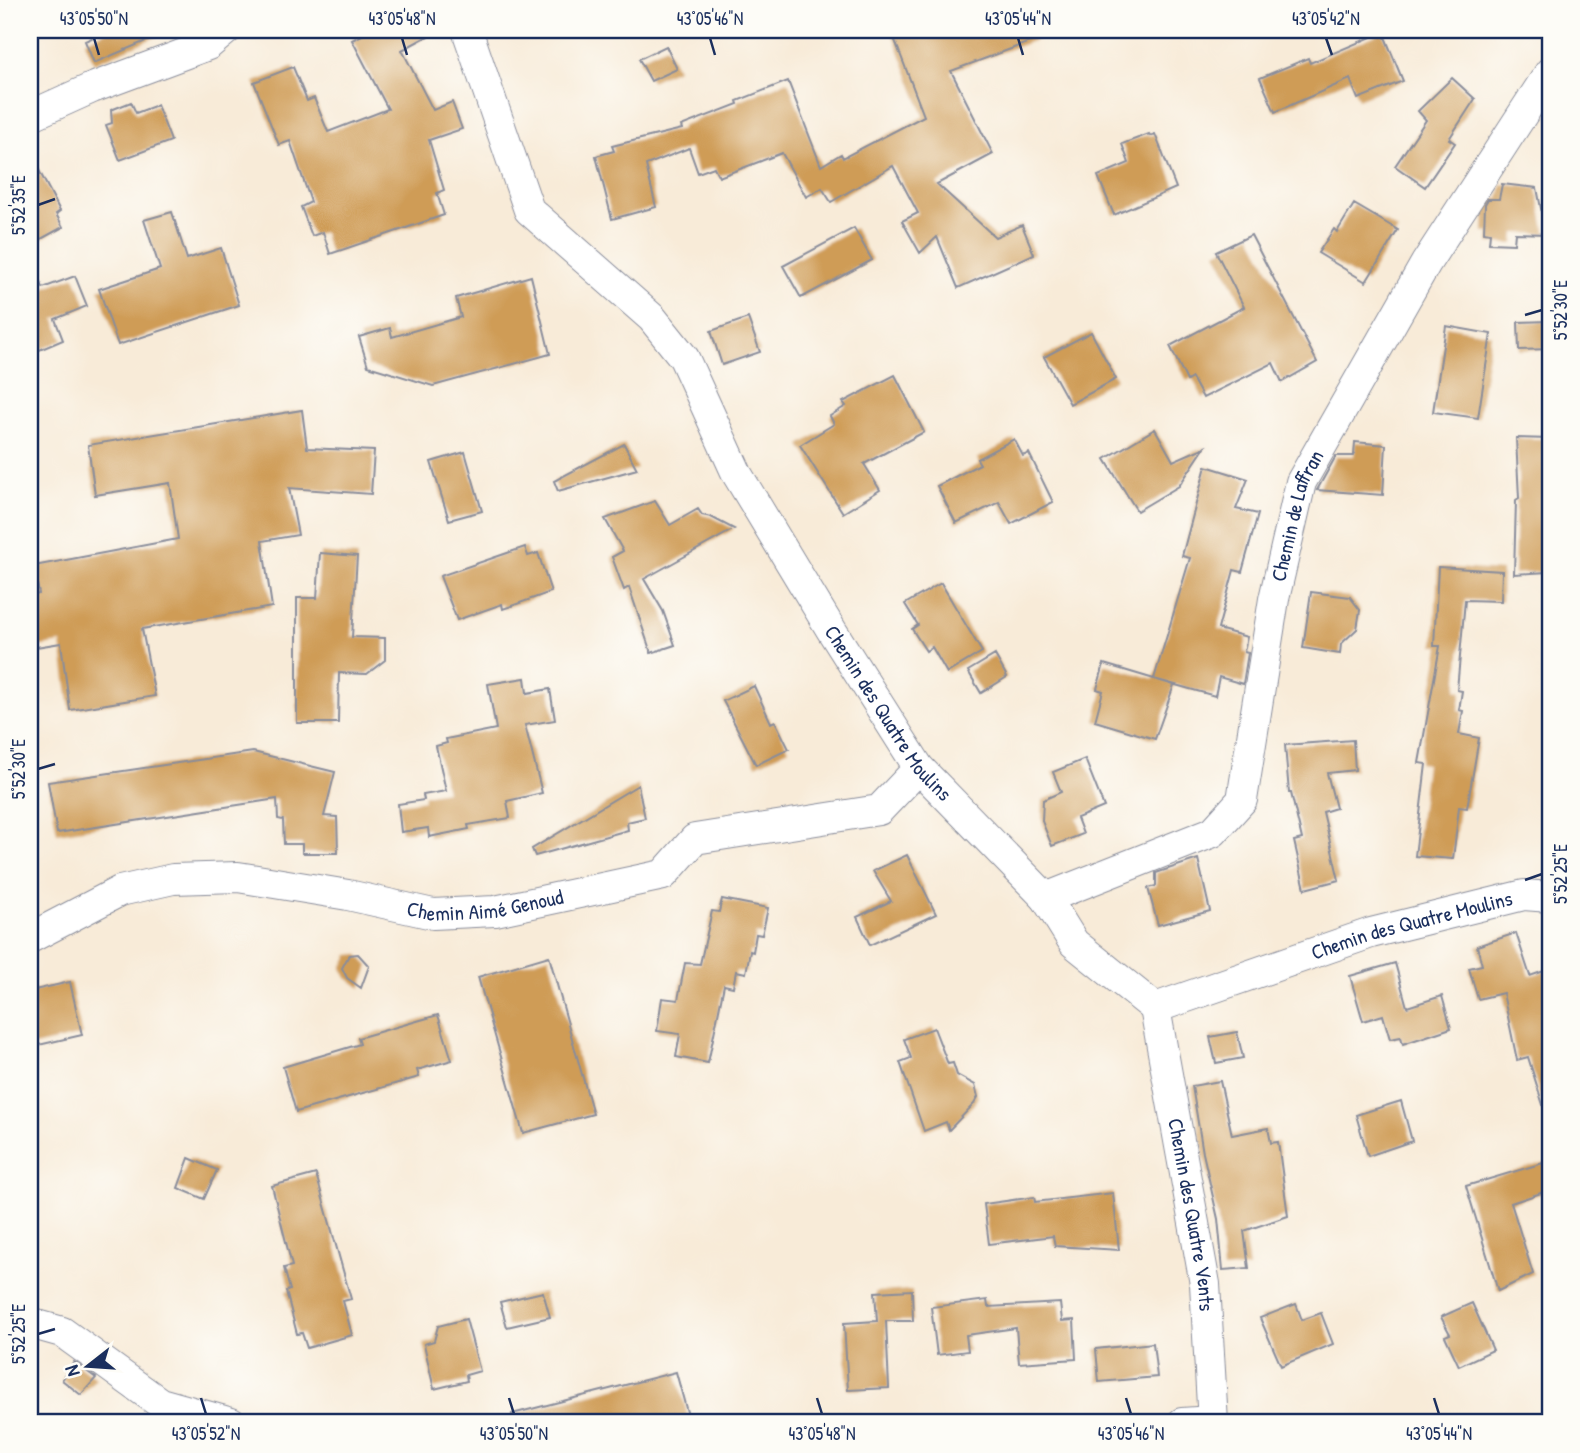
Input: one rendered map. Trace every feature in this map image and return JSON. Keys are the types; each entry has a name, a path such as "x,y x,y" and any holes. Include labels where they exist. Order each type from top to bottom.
{"street":[{"path":"30,116 92,88 208,45 226,30"},
{"name":"Chemin des Quatre Moulins","path":"467,30 529,210 652,318 684,358 737,474 919,768 1046,898 1074,943 1155,1008 1371,933 1524,895 1550,897"},
{"name":"Chemin de Laffran","path":"1046,898 1213,832 1242,800 1274,599 1301,482 1426,263 1550,72"},
{"name":"Chemin Aimé Genoud","path":"30,937 120,891 173,879 238,877 348,895 433,915 495,911 663,876 695,839 879,810 919,768"},
{"name":"Chemin des Quatre Vents","path":"1155,1008 1205,1284 1212,1422"},
{"path":"30,1323 61,1332 160,1403 231,1423"},
{"path":"1182,1423 1212,1422"}],"building":[{"path":"109,30 172,30 94,63 85,41"},
{"path":"372,30 439,30 402,50 433,110 452,102 462,129 429,140 444,190 437,193 444,215 330,254 323,232 312,236 301,207 311,202 290,141 279,145 254,82 293,67 307,101 314,98 328,132 388,109 352,40"},
{"path":"891,30 1054,30 1054,33 951,71 993,154 937,184 995,237 1022,225 1034,254 958,288 937,237 920,253 902,221 918,213 893,166 831,202 822,188 806,197 782,153 719,177 714,167 698,173 689,148 646,165 656,207 612,219 596,156 614,151 612,146 682,129 681,126 788,81 821,166 841,154 843,158 924,116"},
{"path":"1383,32 1403,81 1358,99 1350,79 1275,112 1260,78 1308,58 1310,63"},
{"path":"666,46 677,69 651,81 639,59"},
{"path":"1452,78 1475,99 1449,139 1455,143 1425,187 1395,166 1426,120 1418,111"},
{"path":"131,102 136,113 157,105 171,141 120,160 106,125 112,123 111,110"},
{"path":"1155,134 1176,188 1114,215 1098,176 1129,163 1122,144"},
{"path":"30,153 60,211 56,214 63,227 30,245"},
{"path":"1502,184 1537,188 1546,234 1515,233 1514,244 1489,243 1490,233 1484,232 1485,204 1488,199 1499,199"},
{"path":"1354,204 1398,230 1366,282 1318,253 1334,229 1337,232"},
{"path":"172,212 187,259 221,248 239,305 118,345 99,289 160,269 144,220"},
{"path":"854,228 872,260 801,298 783,266"},
{"path":"1251,235 1317,362 1282,382 1273,363 1203,398 1192,378 1187,381 1170,346 1244,307 1216,252"},
{"path":"30,259 43,288 75,276 87,306 55,319 63,340 30,354"},
{"path":"531,276 550,354 433,386 368,366 359,337 390,328 392,337 461,317 456,298"},
{"path":"748,318 760,352 722,365 711,331"},
{"path":"1550,321 1550,349 1519,350 1518,322"},
{"path":"1446,326 1491,334 1478,418 1433,412"},
{"path":"1091,332 1116,379 1070,404 1044,357"},
{"path":"895,375 924,432 864,464 880,490 843,513 800,445 834,424 830,416 846,406 843,402"},
{"path":"302,410 307,448 374,451 371,494 289,488 298,535 262,541 272,607 142,629 155,696 70,710 61,643 30,648 30,596 39,594 34,566 178,539 170,483 95,495 88,445"},
{"path":"1155,429 1173,461 1205,447 1179,486 1137,511 1105,459"},
{"path":"1516,438 1550,439 1550,533 1545,533 1547,572 1514,574 1516,500 1519,498"},
{"path":"1014,439 1023,456 1029,453 1053,502 1011,524 999,502 956,523 937,486 980,464 977,459"},
{"path":"1355,442 1386,445 1383,495 1317,490 1336,456 1354,456"},
{"path":"624,444 637,469 558,491 554,481"},
{"path":"465,452 482,511 449,520 431,462"},
{"path":"1206,466 1248,479 1236,509 1258,514 1242,572 1234,570 1218,629 1247,637 1244,652 1248,653 1243,684 1219,677 1215,696 1154,679 1190,558 1182,556"},
{"path":"655,501 670,525 698,509 702,515 734,529 644,579 663,611 675,645 651,653 629,587 624,590 612,557 623,551 605,519"},
{"path":"525,547 528,556 538,553 551,592 503,609 502,604 457,620 440,576"},
{"path":"320,553 357,556 352,637 385,638 385,660 367,674 339,673 338,723 297,723 297,598 317,598"},
{"path":"1438,567 1502,571 1501,601 1465,600 1457,690 1462,691 1459,710 1463,711 1459,734 1479,738 1467,808 1459,807 1453,859 1415,856 1426,764 1419,763 1440,646 1434,646"},
{"path":"941,583 982,652 947,673 932,647 926,651 912,629 918,625 905,604"},
{"path":"1311,592 1350,597 1360,610 1357,629 1341,644 1340,654 1303,648"},
{"path":"995,655 1007,677 981,693 968,671"},
{"path":"1104,664 1174,685 1155,739 1095,721 1103,691 1097,689"},
{"path":"525,678 527,693 550,689 555,720 525,725 542,793 507,801 510,818 468,825 469,829 429,837 428,828 401,832 398,804 424,800 423,795 446,791 436,746 447,743 446,739 496,729 488,684"},
{"path":"754,686 771,723 775,721 789,749 756,765 723,701"},
{"path":"1353,740 1355,770 1327,773 1336,808 1323,812 1339,880 1305,889 1294,841 1302,839 1289,793 1285,745"},
{"path":"253,752 335,772 324,816 337,817 338,853 302,853 302,844 284,844 283,820 278,819 277,799 57,833 48,782"},
{"path":"1085,759 1104,807 1077,818 1083,834 1052,846 1042,821 1043,800 1061,792 1053,772"},
{"path":"638,785 645,818 627,822 628,830 535,856 532,849"},
{"path":"907,855 936,914 870,945 857,917 891,901 873,871"},
{"path":"1198,859 1210,911 1158,925 1148,888 1156,886 1156,873"},
{"path":"722,899 768,908 762,935 756,934 753,952 750,951 746,973 736,971 733,987 724,985 708,1063 676,1057 680,1034 657,1031 662,998 678,1000 685,963 700,964 712,911 719,912"},
{"path":"1516,933 1530,976 1550,969 1550,1107 1544,1108 1528,1057 1517,1060 1503,993 1478,999 1469,968 1482,965 1477,946"},
{"path":"358,954 369,966 361,988 347,978 342,968 349,955"},
{"path":"549,956 593,1114 523,1133 478,977"},
{"path":"1395,963 1407,1007 1442,996 1451,1028 1403,1044 1401,1037 1390,1039 1383,1015 1363,1021 1350,976"},
{"path":"70,982 82,1035 30,1047 30,991"},
{"path":"438,1015 452,1060 417,1070 419,1077 296,1112 283,1067 360,1044 358,1038"},
{"path":"934,1028 948,1064 953,1063 957,1075 975,1085 978,1097 949,1130 946,1122 924,1131 900,1062 911,1058 904,1039"},
{"path":"1237,1032 1243,1058 1216,1063 1210,1037"},
{"path":"1220,1081 1232,1135 1268,1128 1271,1143 1278,1142 1288,1216 1244,1231 1249,1268 1223,1270 1218,1219 1192,1086"},
{"path":"1401,1101 1412,1141 1368,1156 1356,1115"},
{"path":"189,1158 217,1170 204,1199 178,1188"},
{"path":"1550,1161 1550,1190 1511,1203 1533,1274 1498,1291 1466,1186"},
{"path":"316,1174 351,1299 343,1301 352,1335 307,1348 302,1333 297,1334 286,1291 290,1290 284,1268 292,1266 272,1186"},
{"path":"1113,1193 1119,1250 1055,1246 1053,1236 989,1244 984,1204 1034,1197 1035,1202"},
{"path":"912,1290 913,1321 886,1321 889,1388 848,1390 844,1323 877,1321 875,1292"},
{"path":"543,1292 550,1317 507,1327 500,1302"},
{"path":"987,1300 988,1307 1060,1303 1062,1321 1074,1320 1076,1359 1019,1363 1016,1328 966,1335 968,1351 937,1355 931,1307"},
{"path":"1472,1303 1493,1350 1459,1366 1445,1336 1450,1334 1441,1317"},
{"path":"1296,1304 1302,1320 1321,1313 1333,1344 1281,1366 1260,1318"},
{"path":"466,1319 480,1371 466,1375 467,1381 434,1389 424,1344 434,1341 438,1326"},
{"path":"1153,1343 1157,1377 1099,1382 1096,1349"},
{"path":"74,1362 96,1378 81,1395 62,1380"},
{"path":"676,1372 690,1423 513,1423 512,1414"}]}
